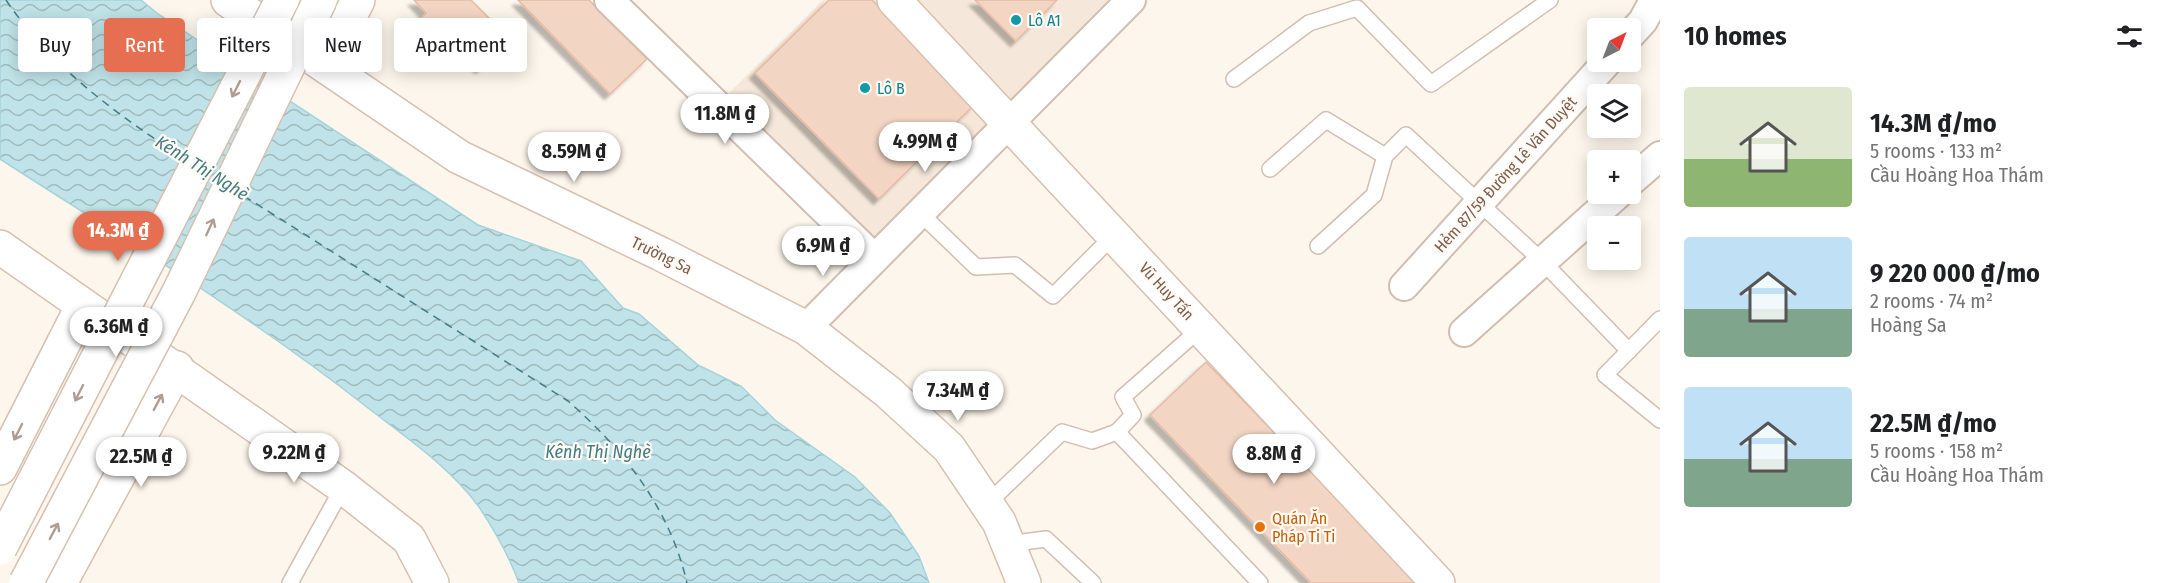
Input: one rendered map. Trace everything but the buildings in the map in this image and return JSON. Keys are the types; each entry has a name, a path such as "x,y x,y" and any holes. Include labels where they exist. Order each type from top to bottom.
{"street":[{"path":"0,548 282,0"},
{"path":"26,583 179,292 320,0"},
{"path":"349,18 358,0"},
{"path":"609,0 874,258"},
{"name":"Vũ Huy Tấn","path":"894,0 1438,583"},
{"path":"1641,23 1654,0"},
{"path":"806,328 1129,1"},
{"name":"Trường Sa","path":"234,2 304,49"},
{"name":"Trường Sa","path":"338,72 459,156 661,254 806,328 888,392 949,448 988,503 1024,583"},
{"name":"Hẻm 87/59 Đường Lê Văn Duyệt","path":"1404,286 1597,72"},
{"path":"1641,172 1660,156"},
{"path":"1464,332 1607,204"},
{"path":"0,247 177,368 343,487 409,539 432,583"},
{"path":"0,468 83,305"},
{"path":"60,583 177,368"}],"lane":[{"path":"1234,79 1309,22 1357,9 1431,84 1550,0"},
{"path":"1270,169 1326,120 1385,156"},
{"path":"1318,246 1374,195 1385,156 1406,135 1542,261 1629,351"},
{"path":"920,212 976,267 1015,265 1053,296 1114,234"},
{"path":"1660,319 1605,375 1660,420"},
{"path":"988,503 1062,432 1092,441 1117,432 1133,415 1123,398 1201,328"},
{"path":"1117,432 1260,583"},
{"path":"294,582 343,487"},
{"path":"1007,543 1046,539 1093,583"}],"shaded area":[{"path":"823,0 1127,0 873,253 721,101"}],"water":[{"name":"Kênh Thị Nghè","path":"0,0 141,0 164,18 104,18 104,72 185,72 185,32 197,40 197,72 246,72 478,225 581,261 623,308 639,314 698,365 741,386 775,420 855,477 890,513 919,556 929,583 519,583 491,525 479,507 468,492 427,454 324,374 233,310 0,159"}],"ferry route":[{"path":"6,0 44,47 87,88 110,107 184,158"},
{"path":"244,196 568,401 608,440 642,483 669,530 687,583"}],"place":[{"name":"Lô A1","path":"1016,20"},
{"name":"Lô B","path":"865,88"},
{"name":"Quán Ăn Pháp Ti Ti","path":"1260,527"}]}
